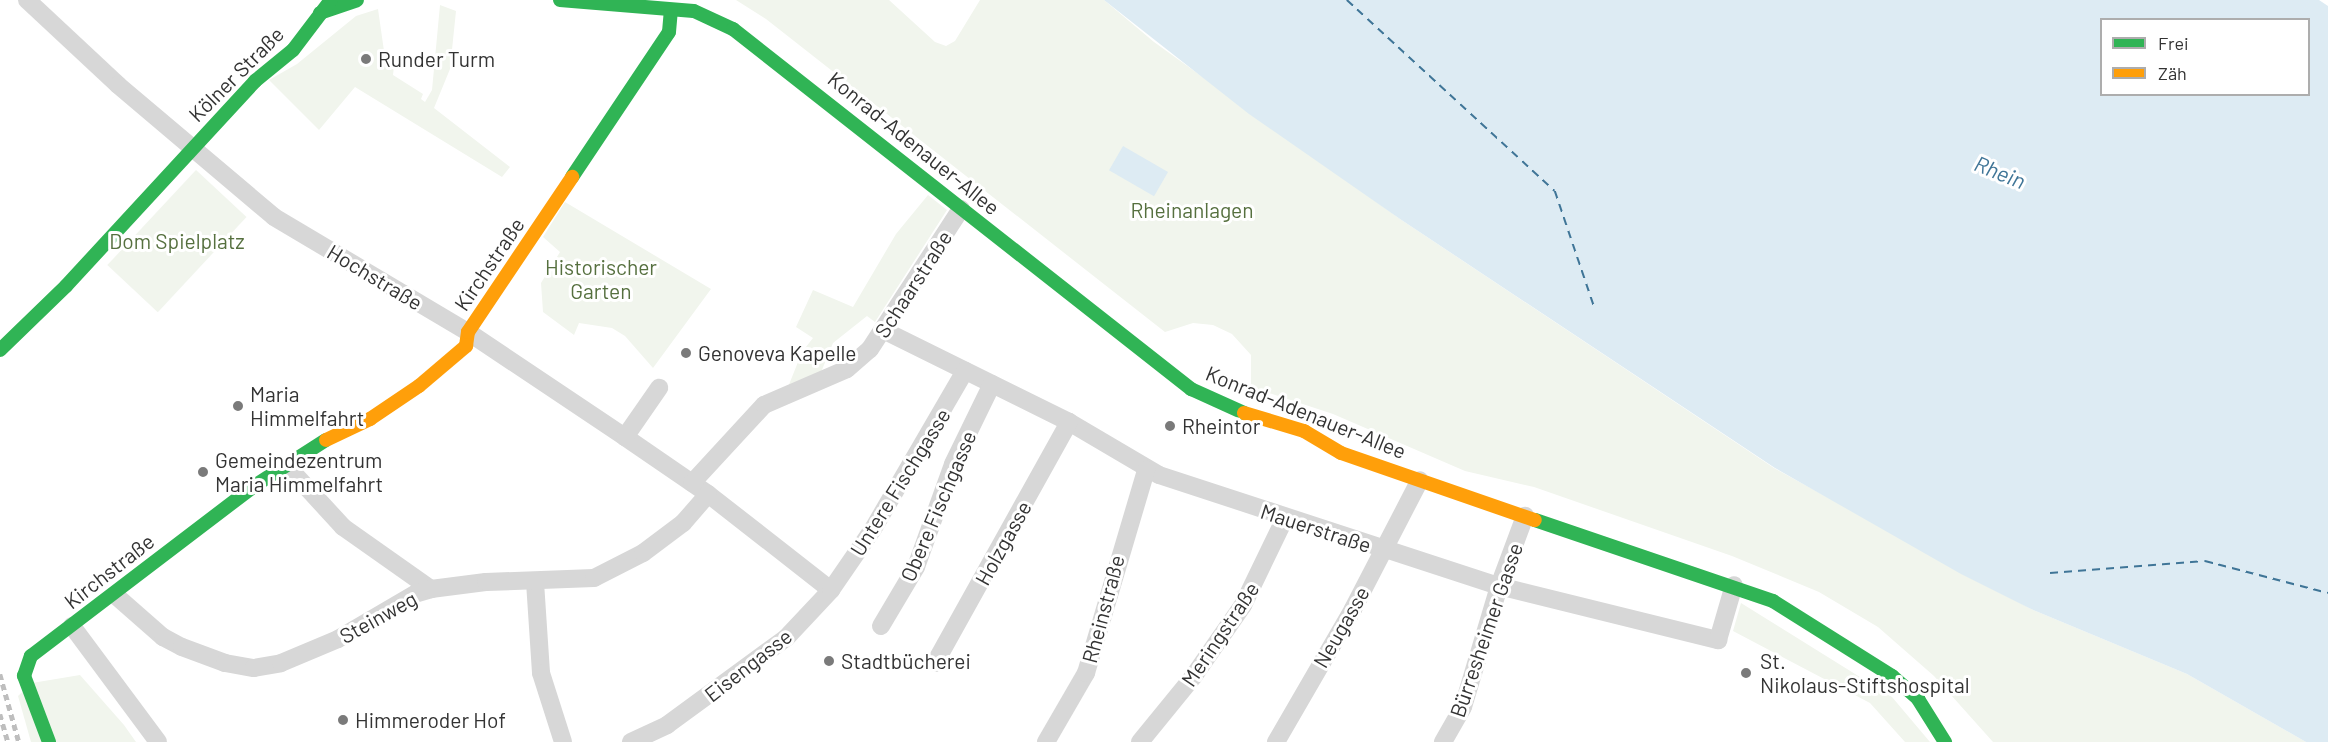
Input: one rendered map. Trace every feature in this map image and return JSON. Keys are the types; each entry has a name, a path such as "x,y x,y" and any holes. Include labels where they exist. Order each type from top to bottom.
{"street":[{"name":"Hochstraße","path":"27,0 258,205 468,332 625,437 708,494 831,591"},
{"name":"Kölner Straße","path":"0,350 66,286 255,81 294,50 331,0"},
{"path":"320,13 357,0"},
{"name":"Konrad-Adenauer-Allee","path":"560,0 694,11 733,29 1191,389 1236,410 1304,431 1341,453 1734,585 1804,618 1892,676 1918,699 1945,742"},
{"name":"Kirchstraße","path":"48,742 24,676 31,656 115,596 185,537 325,440 370,419 418,386 466,346 468,332 669,32 671,10"},
{"name":"Schaarstraße","path":"692,483 764,405 847,369 885,331 961,209"},
{"name":"Mauerstraße","path":"885,331 1069,422 1146,470 1382,550 1499,586 1718,640 1734,585"},
{"name":"Untere Fischgasse","path":"831,591 873,529 966,371"},
{"name":"Obere Fischgasse","path":"881,626 916,567 953,464 992,384"},
{"path":"625,437 658,388"},
{"name":"Holzgasse","path":"935,663 1069,422"},
{"path":"287,466 343,527 431,590"},
{"name":"Rheinstraße","path":"1046,742 1086,673 1146,470"},
{"name":"Neugasse","path":"1276,742 1353,609 1420,480"},
{"name":"Steinweg","path":"115,596 163,637 182,647 225,663 254,668 281,663 338,639 415,594 486,582 535,582 594,578 643,553 683,523 708,494"},
{"name":"Bürresheimer Gasse","path":"1443,742 1471,686 1499,586 1525,516"},
{"name":"Meringstraße","path":"1140,742 1193,677 1243,605 1285,518"},
{"path":"535,582 541,673 562,742"},
{"name":"Eisengasse","path":"632,742 658,731 786,638 831,591"},
{"path":"72,626 158,742"}],"green space":[{"name":"Rheinanlagen","path":"736,0 889,0 935,42 946,46 955,41 980,0 1104,0 1154,42 1400,219 1774,468 2031,609 2187,674 2306,742 1993,742 1934,676 1878,627 1819,592 1732,556 1534,487 1465,471 1333,414 1251,387 1251,355 1232,334 1213,325 1193,323 1165,332 766,19"},
{"path":"440,5 456,11 450,69 434,108 510,167 502,177 355,87 319,130 269,80 297,64 356,16 378,9 384,51 395,58 393,75 423,94 421,99 425,102 432,90"},
{"name":"Dom Spielplatz","path":"196,170 246,217 158,312 107,265"},
{"path":"928,195 947,210 875,322 867,316 833,343 817,382 786,392 802,352 813,338 796,327 813,290 853,307 896,234"},
{"name":"Historischer Garten","path":"565,202 711,289 653,368 625,336 612,328 579,323 574,335 543,312 541,283 560,252 543,237"},
{"path":"1741,603 1892,697 1930,742 1905,742 1870,703 1733,631"},
{"path":"80,675 136,742 31,742 18,696 32,683"}],"water":[{"name":"Rhein","path":"1104,0 2319,0 2328,6 2328,742 2306,742 2187,674 2031,609 1961,574 1775,468 1400,219 1249,114"},
{"path":"1123,146 1168,172 1154,196 1109,170"}],"ferry route":[{"path":"1347,0 1555,191 1594,306"},
{"path":"2050,573 2205,561 2328,593"}],"railway":[{"path":"0,674 19,742"},
{"path":"0,714 8,742"}],"traffic: fast":[{"path":"0,350 66,286 255,81 293,50 331,0"},
{"path":"320,13 357,0"},
{"path":"560,0 694,11 733,29 1191,389 1244,413"},
{"path":"572,177 669,32 671,10"},
{"path":"49,742 24,676 31,656 254,486 326,440"},
{"path":"1535,520 1773,601 1892,676 1918,699 1945,742"}],"traffic: slow":[{"path":"326,440 370,419 419,386 466,346 468,332 572,177"},
{"path":"1244,413 1304,431 1341,453 1535,520"}],"place":[{"name":"Runder Turm","path":"366,59"},
{"name":"Genoveva Kapelle","path":"686,353"},
{"name":"Maria Himmelfahrt","path":"238,406"},
{"name":"Rheintor","path":"1170,426"},
{"name":"Gemeindezentrum Maria Himmelfahrt","path":"203,472"},
{"name":"Stadtbücherei","path":"829,661"},
{"name":"St. Nikolaus-Stiftshospital","path":"1746,673"},
{"name":"Himmeroder Hof","path":"343,720"}]}
